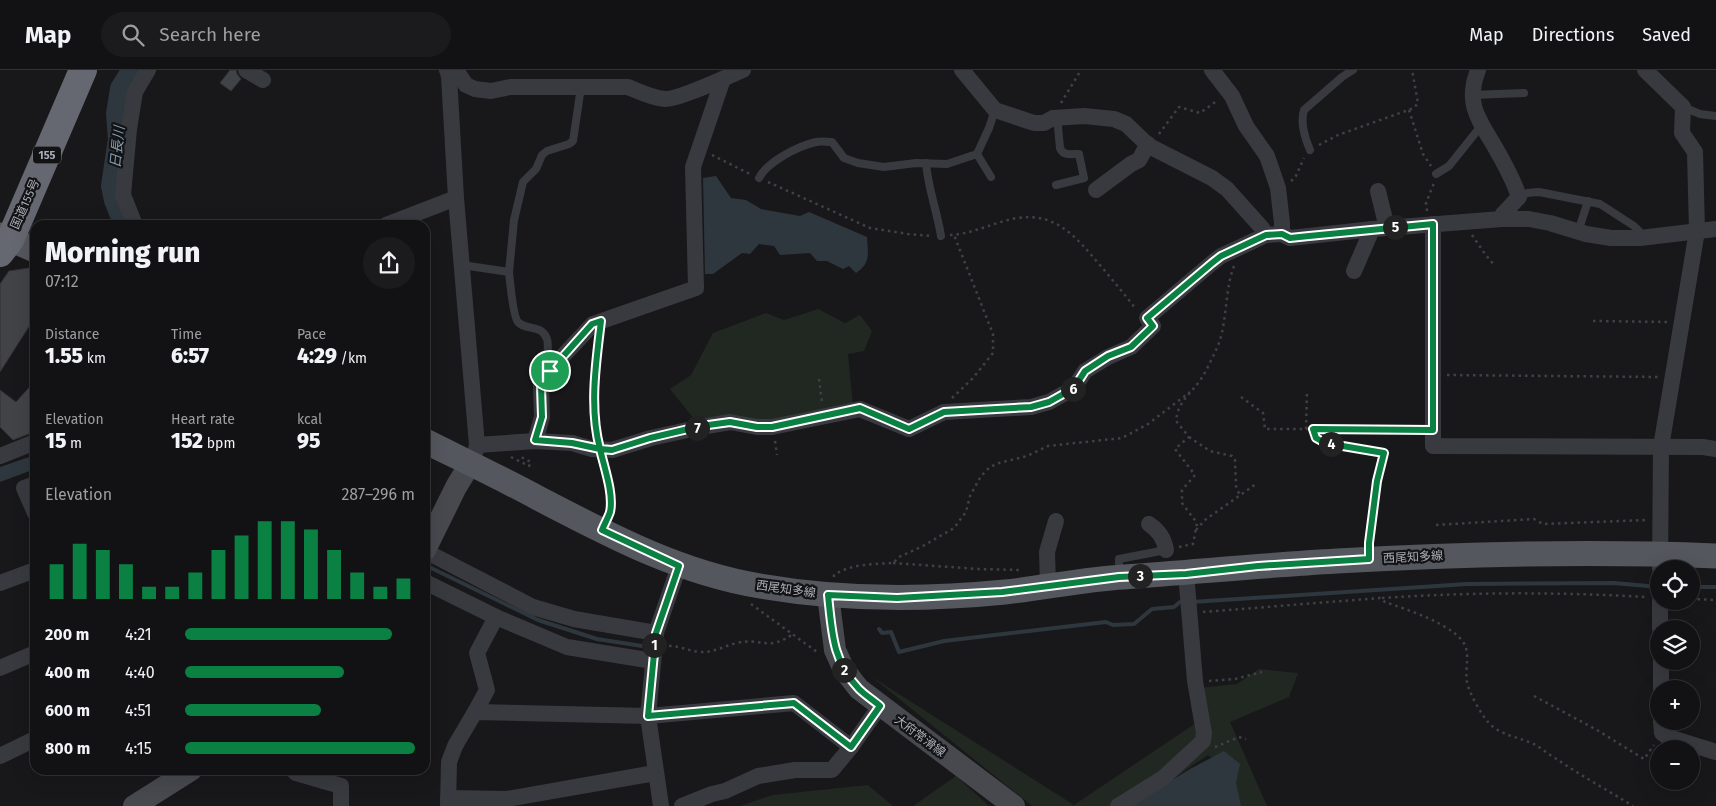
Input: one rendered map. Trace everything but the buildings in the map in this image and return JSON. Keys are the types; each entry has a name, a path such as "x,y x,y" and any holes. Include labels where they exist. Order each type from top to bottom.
{"highway":[{"name":"国道155号","path":"3,243 83,70"}],"main road":[{"path":"3,243 30,249"},
{"name":"西尾知多線","path":"430,442 473,454 602,530 679,566 757,586 831,595 897,598 1002,592 1119,577 1186,574 1258,566 1369,559 1508,554 1650,561"},
{"path":"430,540 473,454"},
{"name":"西尾知多線","path":"1671,560 1716,556"},
{"name":"大府常滑線","path":"831,595 835,650 841,663 859,690 1014,806"},
{"path":"134,806 183,775"}],"street":[{"path":"133,220 123,195 129,129 135,92 148,70"},
{"path":"246,70 262,80"},
{"path":"743,70 668,99 646,95 628,87 510,88 491,92 475,89 466,85 458,74 448,73 473,454 535,440 572,443 612,450 650,438 701,426 730,422 757,427 772,427 860,408 909,429 944,412 1031,407 1049,402 1074,388 1085,371 1108,356 1131,347 1153,326 1147,318 1221,256 1274,235 1282,223 1278,191 1267,156 1246,126 1229,92 1212,70"},
{"path":"962,70 995,110 1034,123 1055,118 1084,116 1114,119 1126,124 1149,145 1212,178 1226,189 1262,228 1274,235 1290,238 1370,229 1502,219 1536,220 1578,232 1610,238 1640,238 1716,229"},
{"path":"1478,70 1472,95 1473,106 1481,126 1514,181 1519,197 1503,214 1502,219"},
{"path":"1645,70 1683,107 1682,133 1695,152 1697,231 1661,447 1660,560"},
{"path":"535,440 542,417 541,386 548,373 592,324 696,288 693,167 723,79"},
{"path":"1096,190 1131,164 1140,160 1149,145"},
{"path":"1378,191 1387,228"},
{"path":"399,220 456,198"},
{"path":"1431,224 1433,446 1716,449"},
{"path":"1354,271 1370,234 1370,229"},
{"path":"0,440 7,453 30,444"},
{"path":"30,486 24,488 30,502"},
{"path":"1040,587 1056,521"},
{"path":"1149,524 1156,529 1164,540 1166,550"},
{"path":"430,553 533,607 654,647"},
{"path":"661,806 648,716 654,647 679,566"},
{"path":"0,583 30,572"},
{"path":"1118,806 1163,778 1203,741 1203,725 1194,682 1186,574"},
{"path":"430,584 496,617 567,647 654,647"},
{"path":"496,617 477,652 487,690 455,746 449,762 448,802 507,799 655,773"},
{"path":"0,668 30,655"},
{"path":"475,712 648,716 794,703 851,747"},
{"path":"682,806 712,794 725,792 758,776 795,770 832,770 880,706"},
{"path":"1664,730 1668,737 1716,752"},
{"path":"0,756 30,741"},
{"path":"303,775 341,786 341,806"}],"lane":[{"path":"1310,150 1306,141 1302,116 1304,110 1342,77 1353,70"},
{"path":"548,373 548,340 543,332 521,324 516,318 509,272 514,220 523,182 536,169 542,155 547,151 573,141 580,87"},
{"path":"1472,95 1524,92"},
{"path":"1683,107 1700,114 1716,116"},
{"path":"759,178 780,156 817,141 832,142 844,158 858,163 884,166 916,163 947,164 976,154 989,128 995,110"},
{"path":"1055,118 1062,153 1078,154 1084,178 1056,185"},
{"path":"1436,174 1449,166 1481,126"},
{"path":"976,154 990,177"},
{"path":"926,163 927,181 938,217 941,236"},
{"path":"1519,197 1528,193 1539,192 1600,204 1634,226 1639,231 1640,238"},
{"path":"1578,232 1588,201"},
{"path":"462,265 509,272"},
{"path":"601,321 595,371 595,431 610,495 610,512 602,530"},
{"path":"542,350 542,368 544,372 548,373"},
{"path":"1119,577 1119,559 1166,550"}],"path":[{"path":"1055,118 1081,70"},
{"path":"1278,191 1295,178 1301,163 1310,150 1338,135 1414,108 1418,102 1412,70"},
{"path":"1149,145 1179,107 1200,113 1229,92"},
{"path":"1409,110 1424,154 1436,174 1426,203 1431,224"},
{"path":"1470,222 1475,240 1495,266"},
{"path":"954,235 993,334 994,348 979,370 952,397 956,405 956,412"},
{"path":"1238,258 1230,278 1225,319 1218,346 1202,378 1179,406 1176,421 1189,437 1210,451 1227,454 1236,460 1236,486 1240,496"},
{"path":"1593,321 1681,322"},
{"path":"1433,375 1674,378"},
{"path":"819,379 824,415"},
{"path":"1306,429 1307,391"},
{"path":"893,563 899,557 954,528 966,512 970,496 981,476 990,467 1027,456 1048,446 1122,438 1148,424 1190,392"},
{"path":"1241,397 1263,412 1264,429 1433,430"},
{"path":"1313,429 1316,438 1325,443 1384,453 1377,481 1369,543 1369,559"},
{"path":"1166,550 1193,544 1196,530 1197,523 1182,503 1181,496 1182,490 1194,475 1175,449 1189,437"},
{"path":"509,456 529,466 531,462"},
{"path":"1196,530 1205,520 1256,484"},
{"path":"1436,525 1534,519 1544,524 1660,519"},
{"path":"831,595 834,575 839,571 867,565 893,563 978,569 1030,570 1040,587"},
{"path":"1189,614 1380,598 1509,593 1650,599"},
{"path":"1380,598 1385,602 1434,620 1457,636 1466,646 1468,662 1466,681 1488,722 1498,731 1521,738 1538,747 1633,806"},
{"path":"1700,599 1716,600"},
{"path":"748,601 821,655"},
{"path":"654,647 681,646 698,652 708,652 737,643 772,644 785,640 793,634"},
{"path":"1194,682 1235,679 1262,672"},
{"path":"1534,696 1597,730 1644,759 1660,730"}],"shaded area":[{"path":"716,176 731,198 746,200 761,209 800,216 809,212 867,237 867,258 864,266 856,273 849,266 843,269 827,261 817,261 810,253 780,255 774,246 759,244 750,254 742,253 713,274 705,274 703,178"},
{"path":"116,192 128,220 119,220 109,194"},
{"path":"818,309 845,323 860,315 872,331 864,351 848,354 853,406 781,431 698,424 670,389 691,375 713,333 766,313 784,320"},
{"path":"30,457 30,471 0,482 0,467"},
{"path":"1259,669 1298,673 1289,697 1230,722 1267,806 1232,806 1222,767 1208,755 1133,806 1032,806 872,677 1074,805 1199,721 1198,688 1237,684"},
{"path":"1224,751 1240,764 1236,783 1241,806 1130,806 1190,769"},
{"path":"956,776 989,806 913,806"},
{"path":"868,785 893,806 740,806 772,795"}],"waterway":[{"name":"日長川","path":"124,220 113,186 120,139 118,114 122,89 134,70"},
{"path":"430,567 538,620 597,639 642,646"},
{"path":"1192,602 1467,584 1614,583 1650,586"},
{"path":"1700,587 1716,587"},
{"path":"879,629 882,633 891,632 899,652 944,641 1106,622 1113,625 1134,624 1152,609 1174,607 1180,602 1185,602"}],"route":[{"path":"550,371 546,374 541,386 542,417 535,440 572,443 592,449 600,449 610,495 610,512 602,530 679,566 656,633 648,716 794,703 851,747 880,706 859,690 844,670 835,650 828,595 897,598 1002,592 1119,577 1186,574 1258,566 1369,559 1369,543 1374,518 1377,481 1384,453 1325,443 1316,438 1313,429 1433,430 1433,224 1290,238 1282,234 1266,235 1221,256 1147,318 1153,326 1131,347 1108,356 1085,371 1074,388 1049,402 1031,407 944,412 909,429 860,408 772,427 757,427 730,422 701,426 650,438 612,450 600,449 595,431 594,410 595,371 601,321 592,324 550,371"}]}
